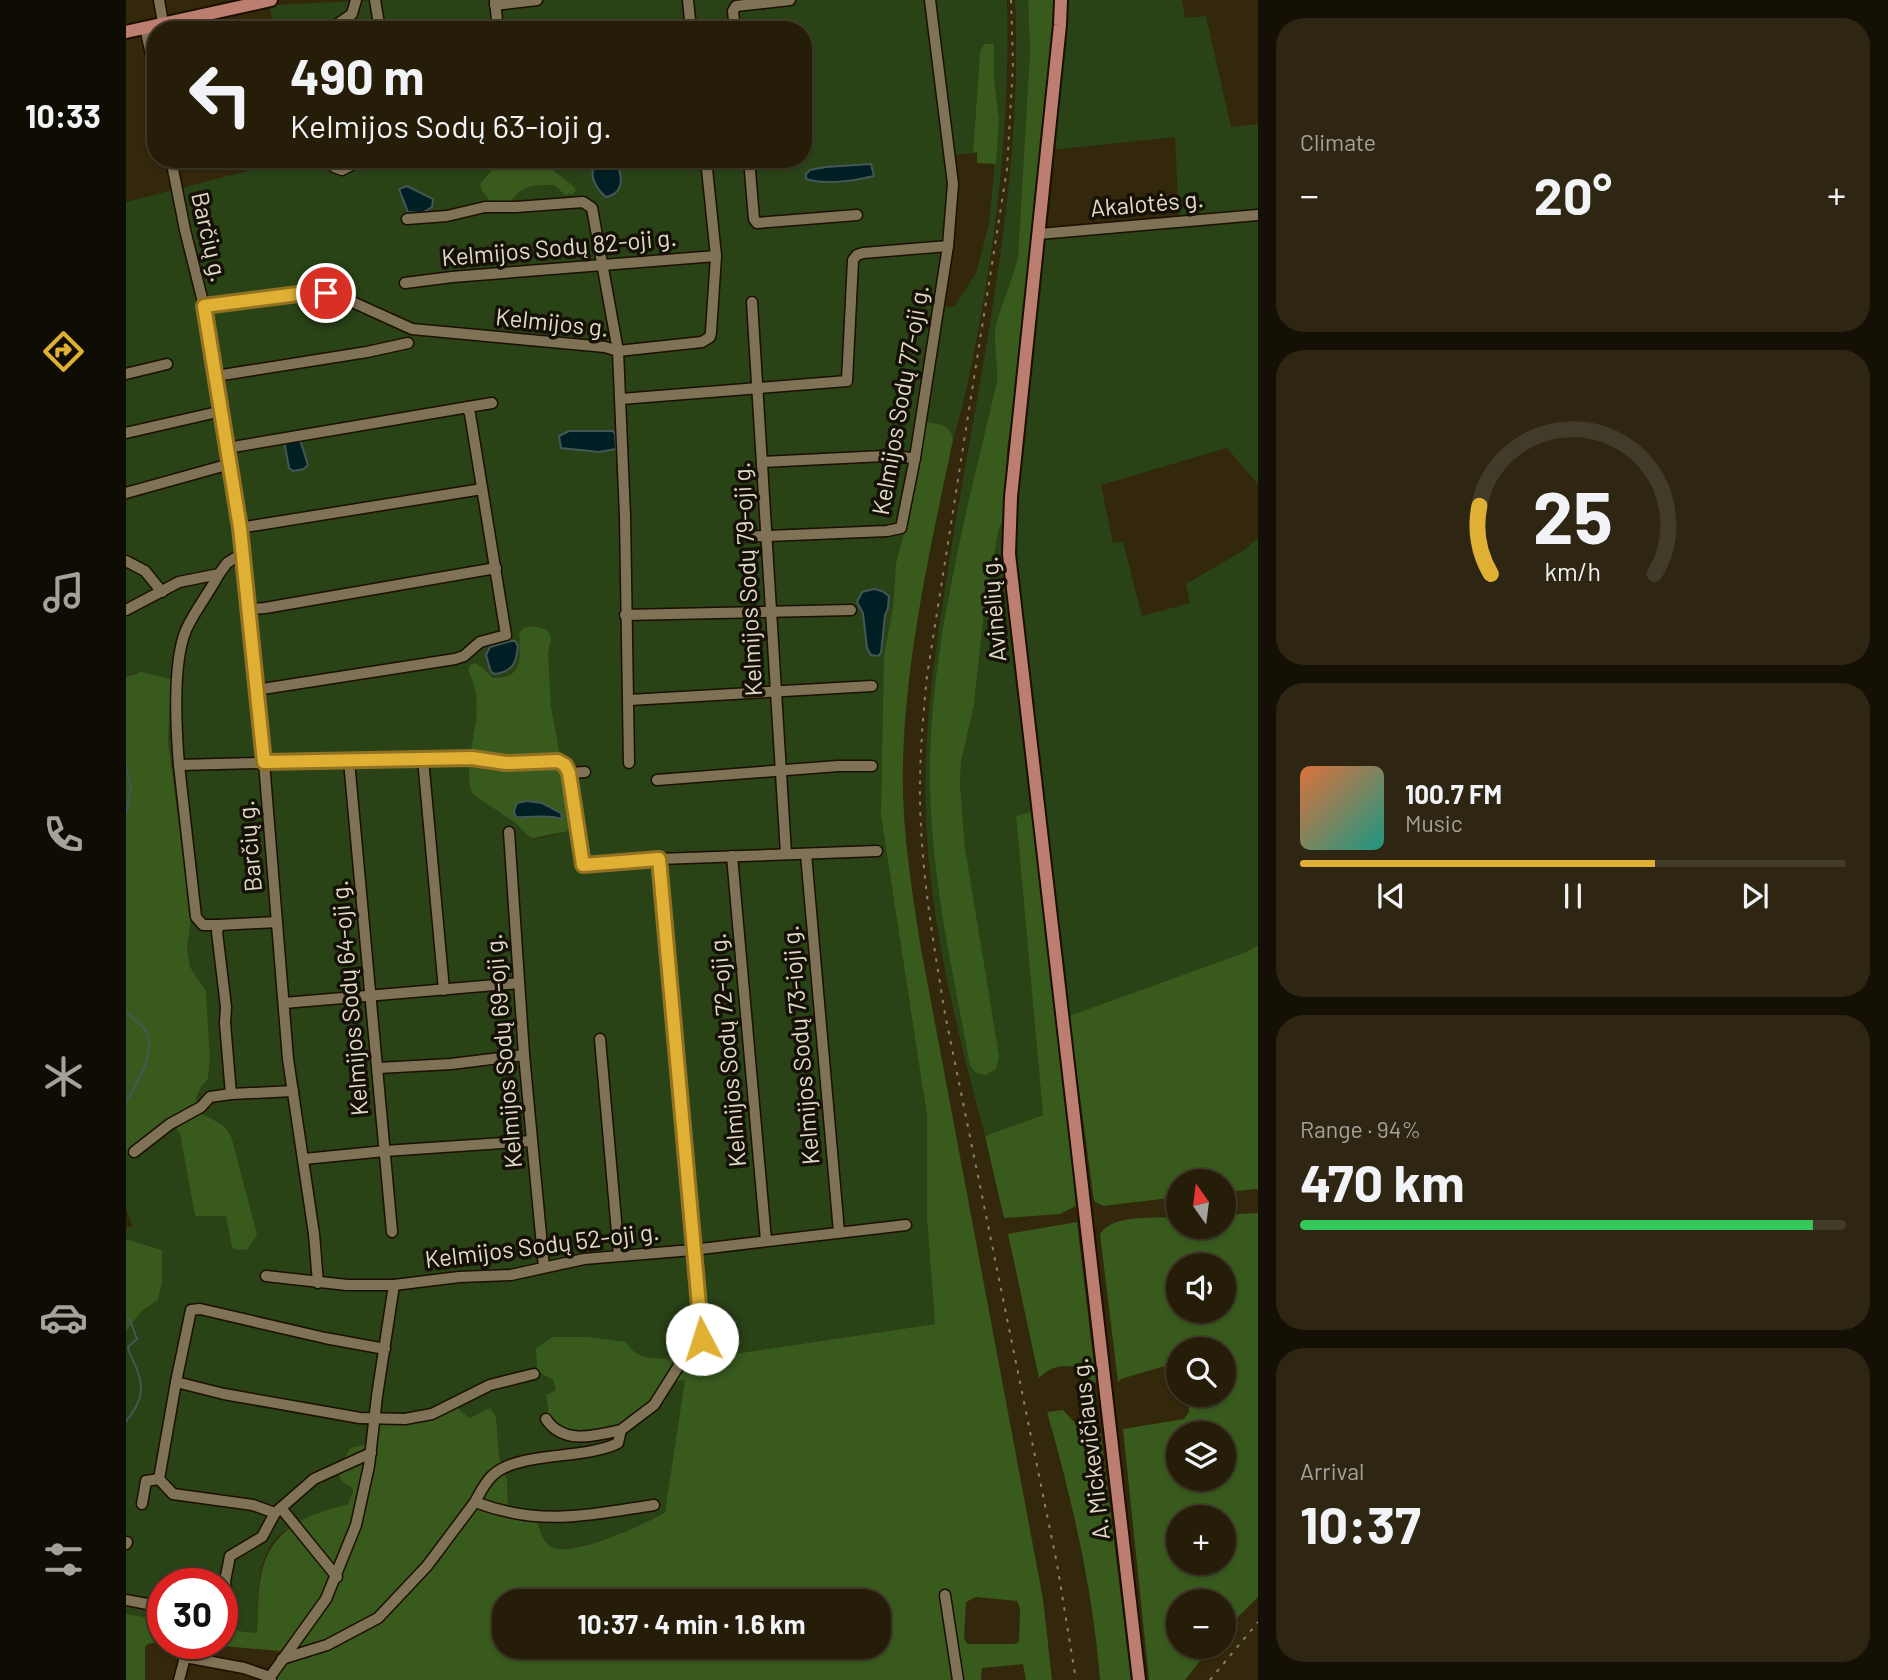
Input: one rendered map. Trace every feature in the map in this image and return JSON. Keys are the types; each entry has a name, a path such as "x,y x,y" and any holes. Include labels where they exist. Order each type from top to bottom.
{"main road":[{"path":"172,21 271,0"},
{"name":"Avinėlių g.","path":"1061,0 1011,497 1009,554 1085,1212"},
{"path":"126,32 145,27"},
{"name":"A. Mickevičiaus g.","path":"1085,1212 1139,1680"}],"street":[{"path":"159,0 163,21"},
{"path":"342,21 352,14 356,0"},
{"path":"375,0 378,21"},
{"path":"497,21 495,2 537,0"},
{"path":"688,0 690,21"},
{"path":"734,21 733,11 736,6 790,0"},
{"name":"Kelmijos Sodų 77-oji g.","path":"741,537 901,528 915,458 948,246 953,184 930,0"},
{"path":"145,27 147,36"},
{"name":"Barčių g.","path":"173,168 204,306 240,528 264,762 288,1059 304,1159 318,1283"},
{"path":"407,219 447,216 485,207 583,202 589,204 592,208 618,351 702,342 710,337 716,256 707,168"},
{"path":"750,168 753,211 757,223 857,215"},
{"name":"Akalotės g.","path":"1039,234 1258,215"},
{"path":"621,399 847,382 853,260 863,253 948,246"},
{"name":"Kelmijos Sodų 82-oji g.","path":"405,283 716,256"},
{"name":"Kelmijos g.","path":"204,306 314,292 326,293 348,300 412,330 605,347 618,351 629,763"},
{"name":"Kelmijos Sodų 79-oji g.","path":"752,302 786,854"},
{"path":"216,376 408,343"},
{"path":"126,374 167,364"},
{"path":"228,449 492,403"},
{"path":"256,690 455,659 464,656 480,642 503,637 507,631 467,407"},
{"path":"126,433 222,411"},
{"path":"762,461 884,456 915,458"},
{"path":"126,493 230,464"},
{"path":"240,528 482,489"},
{"path":"243,553 227,563 219,573 191,621 182,643 176,718 179,765 196,918 204,925 277,922"},
{"path":"126,561 145,570 162,592"},
{"path":"248,608 265,608 496,568"},
{"path":"126,610 178,582 219,573"},
{"path":"625,615 851,610"},
{"path":"629,701 872,686"},
{"path":"179,765 472,758 506,763 558,761 565,765 569,773 583,865 659,859 877,851"},
{"path":"423,759 444,990"},
{"name":"Kelmijos Sodų 64-oji g.","path":"349,761 392,1232"},
{"path":"657,780 838,766 872,766"},
{"path":"569,773 585,772"},
{"name":"Kelmijos Sodų 69-oji g.","path":"509,832 524,1055 544,1267"},
{"name":"Kelmijos Sodų 73-ioji g.","path":"806,854 839,1233"},
{"name":"Kelmijos Sodų 72-oji g.","path":"732,856 766,1240"},
{"path":"546,1419 554,1430 585,1438 621,1430 654,1405 683,1359 698,1348 702,1339 659,859"},
{"path":"219,925 217,932 226,1007 231,1094"},
{"path":"284,1003 519,983"},
{"path":"600,1039 619,1255"},
{"path":"378,1068 451,1064 524,1055"},
{"path":"134,1152 170,1124 201,1107 210,1097 293,1091"},
{"path":"304,1159 531,1141"},
{"name":"Kelmijos Sodų 52-oji g.","path":"266,1276 318,1283 394,1285 459,1277 510,1275 584,1259 692,1250 906,1225"},
{"path":"179,1680 185,1657 244,1668 270,1679 326,1599 356,1525 369,1466 394,1285"},
{"path":"159,1479 190,1313 195,1309 385,1349"},
{"path":"176,1382 225,1394 374,1419 405,1419 432,1414 490,1385 534,1374"},
{"path":"282,1659 327,1645 378,1618 427,1566 475,1502 487,1481 503,1468 609,1447 618,1443 621,1430"},
{"path":"228,1568 230,1556 262,1537 278,1510 314,1479 371,1453"},
{"path":"142,1504 146,1481 159,1479"},
{"path":"159,1479 173,1494 278,1510 337,1577"},
{"path":"475,1502 500,1511 556,1519 654,1505"},
{"path":"945,1595 958,1680"},
{"path":"126,1600 147,1604"}],"green space":[{"path":"380,0 1007,0 1007,79 998,197 988,275 969,378 953,440 949,428 904,533 896,563 881,816 927,1116 927,1218 935,1324 687,1361 644,1357 633,1351 537,1371 553,1380 556,1390 546,1395 549,1418 686,1380 667,1509 645,1523 610,1538 574,1547 550,1546 534,1519 508,1507 507,1480 499,1457 496,1416 490,1408 469,1418 369,1443 341,1480 349,1484 353,1492 348,1504 292,1527 271,1544 259,1581 257,1633 238,1631 238,1568 147,1568 147,1617 126,1614 126,1331 143,1310 158,1300 162,1282 162,1250 126,1239 126,1228 132,1226 126,1208 126,1155 169,1121 177,1126 180,1134 195,1216 227,1216 232,1248 223,1125 201,1113 196,1098 208,1079 210,1059 206,991 190,967 187,947 191,920 168,740 171,679 134,673 126,677 126,202 259,168 493,168 485,177 482,191 490,201 511,202 520,191 535,186 554,185 565,194 572,185 550,168 812,168 812,21 272,21 270,5","holes":["993,44 999,119 989,224 976,273 954,307 944,306 955,190 955,155 973,153 980,51","519,638 550,646 547,659 548,689 562,766 565,832 537,838 528,834 469,781 478,698 468,671 482,667 493,678 508,675 518,667 520,661"]},
{"path":"1015,0 1028,0 1030,51 1018,256 996,341 997,381 949,590 935,697 930,781 934,845 965,848 961,762 974,705 984,612 999,528 1006,515 1033,811 1016,816 1043,1115 985,1136 950,995 933,900 925,803 926,755 940,623 1007,204 1016,68"},
{"path":"1028,0 1056,0 1056,29 1021,355 1007,450 1006,515 999,528 984,612 974,705 961,762 960,784 965,848 999,1056 996,1069 986,1075 976,1073 970,1065 944,924 931,818 931,731 952,580 997,381 996,325 1018,256 1030,51"},
{"path":"1064,0 1182,0 1185,18 1206,16 1231,127 1258,124 1258,484 1227,448 1101,485 1113,543 1123,541 1142,616 1190,603 1186,584 1244,550 1258,538 1258,945 1246,952 1069,1016 1022,646 1015,551 1016,493 1042,237 1179,226 1175,137 1051,150"},
{"path":"985,44 994,44 994,78 999,119 996,164 977,163 977,152 973,153 980,51"},
{"path":"493,168 550,168 576,190 573,194 565,195 554,185 535,186 520,191 511,202 490,201 480,184"},
{"path":"925,422 935,423 947,428 953,440 921,600 909,681 903,762 905,830 920,943 1043,1599 1052,1680 1026,1680 1023,1664 982,1668 981,1680 271,1680 290,1652 238,1647 238,1631 257,1633 259,1586 266,1557 283,1533 297,1523 348,1504 352,1488 341,1480 338,1473 350,1448 368,1444 371,1424 455,1406 469,1418 490,1408 496,1416 499,1457 507,1480 508,1506 532,1517 550,1546 560,1549 574,1548 626,1531 665,1512 685,1380 663,1385 639,1411 615,1428 586,1435 559,1429 549,1418 546,1395 556,1390 553,1380 537,1371 536,1348 553,1337 588,1337 626,1342 633,1351 644,1357 687,1361 935,1324 927,1218 927,1116 881,816 884,655 893,608 896,563","holes":["976,1597 1017,1601 1020,1609 1019,1642 967,1644 964,1638 966,1602"]},
{"path":"534,626 547,630 551,637 548,655 551,706 573,826 565,832 533,838 473,794 470,787 476,699 468,671 470,665 475,663 493,678 511,674 516,670 520,657 519,633 524,628"},
{"path":"141,672 171,679 168,740 191,920 187,947 190,967 206,991 210,1059 208,1079 196,1098 201,1113 223,1125 231,1136 257,1234 248,1249 232,1248 226,1216 195,1216 180,1134 172,1121 126,1155 126,677"},
{"path":"1033,811 1058,1021 1076,1206 1060,1214 1004,1218 985,1136 1043,1115 1016,816"},
{"path":"1258,945 1258,1189 1236,1191 1236,1169 1166,1169 1166,1198 1103,1206 1094,1201 1069,1016 1246,952"},
{"path":"1258,1213 1258,1597 1236,1619 1236,1589 1166,1589 1166,1659 1202,1659 1185,1680 1149,1680 1123,1429 1166,1422 1166,1491 1236,1491 1236,1421 1172,1421 1184,1419 1189,1412 1188,1407 1236,1407 1236,1337 1166,1337 1166,1366 1118,1382 1100,1234 1115,1223 1166,1217 1166,1239 1236,1239 1236,1214"},
{"path":"1077,1222 1096,1382 1091,1383 1081,1368 1069,1366 1054,1368 1039,1378 1008,1234"},
{"path":"126,1239 162,1250 162,1282 158,1300 143,1310 126,1331"},
{"path":"1063,1410 1081,1429 1101,1434 1131,1680 1100,1680 1080,1545 1047,1412"},
{"path":"126,1614 147,1617 145,1680 126,1680"}],"water":[{"path":"871,164 874,176 866,178 830,182 806,179 810,170"},
{"path":"618,168 621,181 617,191 606,197 593,179 593,169"},
{"path":"407,186 433,199 432,207 422,213 408,212 399,189"},
{"path":"569,431 612,431 615,433 616,449 599,452 561,448 559,436"},
{"path":"297,439 301,443 308,465 304,469 293,471 289,468 285,446"},
{"path":"874,589 889,596 881,653 878,656 871,655 867,648 863,613 857,602 862,592"},
{"path":"515,641 518,646 512,666 501,673 491,672 486,655 490,647"},
{"path":"517,803 542,803 561,813 562,819 545,816 516,817 514,811"}],"waterway":[{"path":"126,765 131,789 126,813"},
{"path":"126,1012 143,1027 149,1045 141,1075 126,1102"},
{"path":"126,1319 130,1320 137,1339 128,1349 141,1385 138,1402 126,1421"}],"railway":[{"path":"1011,0 1013,65 1007,169 927,676 920,808 927,898 945,1014 1057,1564 1076,1680"},
{"path":"1210,1680 1258,1622"}],"route":[{"path":"326,293 314,292 204,306 240,528 264,762 472,758 506,763 558,761 565,765 569,773 583,865 659,859 702,1339"}]}
